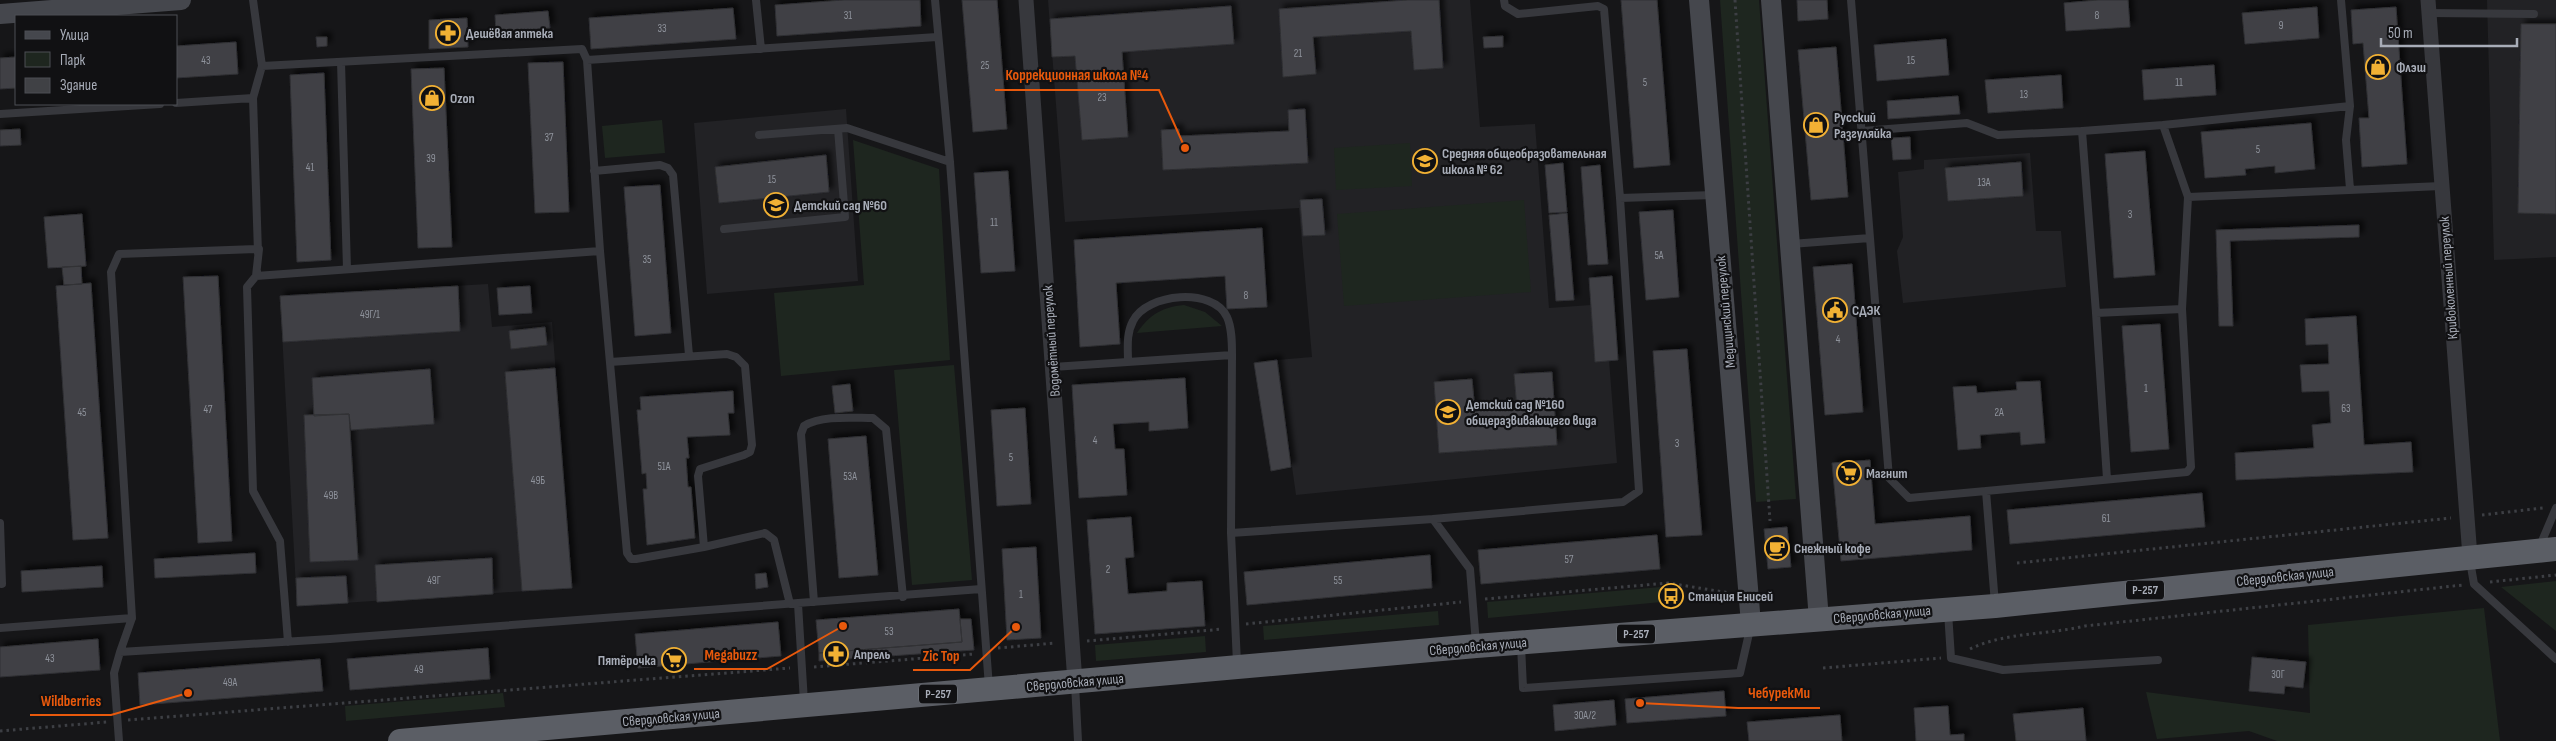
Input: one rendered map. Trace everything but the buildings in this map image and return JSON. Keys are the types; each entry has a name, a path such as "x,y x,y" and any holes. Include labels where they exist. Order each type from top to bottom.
{"highway":[{"name":"Свердловская улица","path":"400,741 1476,646 1819,620 1948,608 1995,606 2547,550"}],"main road":[{"path":"0,14 34,6 181,0"},
{"name":"Медицинский переулок","path":"1699,0 1751,624"},
{"path":"1771,0 1819,620"}],"street":[{"name":"Водомётный переулок","path":"1026,0 1075,682"},
{"name":"Кривоколенный переулок","path":"2428,7 2470,557"}],"lane":[{"path":"253,0 262,66 253,98 259,249 256,276 247,287 253,492 280,541 288,642"},
{"path":"756,0 761,49"},
{"path":"935,0 950,162 989,689"},
{"path":"1231,533 1433,519 1623,502 1639,491 1620,198 1604,9 1598,6 1518,14 1505,6 1504,0"},
{"path":"1851,0 1889,478 1909,498 2187,472 2191,467 2182,309 2188,198 2163,125"},
{"path":"2342,0 2350,106 2346,140 2350,189"},
{"path":"2428,7 2534,14"},
{"path":"588,60 937,37"},
{"path":"262,66 582,49 588,60 600,251 626,553 631,559 636,559 704,547 765,533 771,536 774,540 794,604 802,667 804,705"},
{"path":"341,62 348,269"},
{"path":"178,103 253,98"},
{"path":"0,114 144,105"},
{"path":"1862,131 1967,123 1998,135 2082,131 2163,125 2350,106"},
{"path":"759,136 847,128 950,162"},
{"path":"724,229 845,217 838,129"},
{"path":"2082,131 2107,479"},
{"path":"594,171 660,165 668,168 673,175 689,356"},
{"path":"2188,198 2441,186"},
{"path":"1620,198 1715,194"},
{"path":"1789,244 1870,238"},
{"path":"119,741 114,673 132,618 111,272 119,254 259,249"},
{"path":"256,276 600,251"},
{"path":"1128,362 1128,334 1133,319 1146,307 1165,298 1191,297 1212,302 1226,316 1232,355 1231,533 1237,667"},
{"path":"2096,313 2182,309"},
{"path":"610,362 726,354 742,361 747,372 752,445 750,452 700,469 698,476 704,547"},
{"path":"1053,367 1232,355"},
{"path":"814,602 801,434 804,426 812,421 850,418 873,418 886,429 904,597"},
{"path":"1986,492 1995,606"},
{"path":"2547,550 2556,508"},
{"path":"1433,519 1470,570 1476,646"},
{"path":"0,523 2,584"},
{"path":"2470,557 2474,584 2556,659"},
{"path":"120,652 288,642 814,602 904,597 981,589"},
{"path":"1948,608 1951,658 2003,670 2158,660"},
{"path":"0,628 132,618"},
{"path":"1521,643 1523,688 1740,673 1751,624"},
{"path":"1075,682 1078,741"}],"path":[{"path":"1735,0 1770,521"},
{"path":"2017,563 2547,507"},
{"path":"1823,668 1951,658 1987,640 2060,632 2085,626 2556,575"},
{"path":"0,731 968,655 986,651 1212,630 1472,600 1668,583 1730,593"}],"shaded area":[{"path":"1048,0 1470,0 1480,127 1535,124 1549,308 1591,305 1595,361 1609,360 1617,463 1296,495 1277,360 1312,357 1299,208 1065,222"},
{"path":"2487,0 2556,0 2556,257 2494,260"},
{"name":"Детский сад №60","path":"846,109 858,281 707,294 694,123"},
{"path":"2030,153 2036,231 2061,231 2066,287 1903,303 1897,251 1903,237 1898,172 1924,169 1924,160"},
{"path":"488,284 492,327 552,322 572,588 297,606 280,296"}],"green space":[{"path":"1720,0 1759,0 1796,499 1756,502"},
{"path":"662,120 665,153 605,158 602,126"},
{"path":"853,140 939,169 950,360 781,376 774,293 864,285"},
{"path":"1410,143 1412,186 1336,190 1334,148"},
{"path":"1524,200 1531,292 1344,306 1337,214"},
{"path":"1184,305 1205,312 1222,326 1137,333 1146,321 1157,313"},
{"path":"954,365 972,580 912,585 894,370"},
{"path":"2556,581 2556,631 2501,587"},
{"path":"1661,587 1662,602 1488,618 1487,602"},
{"path":"2484,608 2500,741 2277,741 2249,731 2157,739 2146,692 2310,713 2308,625"},
{"path":"1438,611 1439,625 1264,640 1263,626"},
{"path":"1205,636 1206,652 1096,661 1095,645"},
{"path":"503,693 505,707 346,721 345,706"}],"place":[{"name":"Дешёвая аптека","path":"448,33"},
{"name":"Флэш","path":"2378,67"},
{"name":"Ozon","path":"432,98"},
{"name":"Русский Разгуляйка","path":"1816,125"},
{"name":"Коррекционная школа №4","path":"1185,148"},
{"name":"Средняя общеобразовательная школа № 62","path":"1425,161"},
{"name":"Детский сад №60","path":"776,205"},
{"name":"СДЭК","path":"1835,310"},
{"name":"Детский сад №160 общеразвивающего вида","path":"1448,412"},
{"name":"Магнит","path":"1849,473"},
{"name":"Снежный кофе","path":"1777,548"},
{"name":"Станция Енисей","path":"1671,596"},
{"name":"Megabuzz","path":"843,626"},
{"name":"Zic Top","path":"1016,627"},
{"name":"Апрель","path":"836,654"},
{"name":"Пятёрочка","path":"674,660"},
{"name":"Wildberries","path":"188,693"},
{"name":"ЧебурекМи","path":"1640,703"}]}
